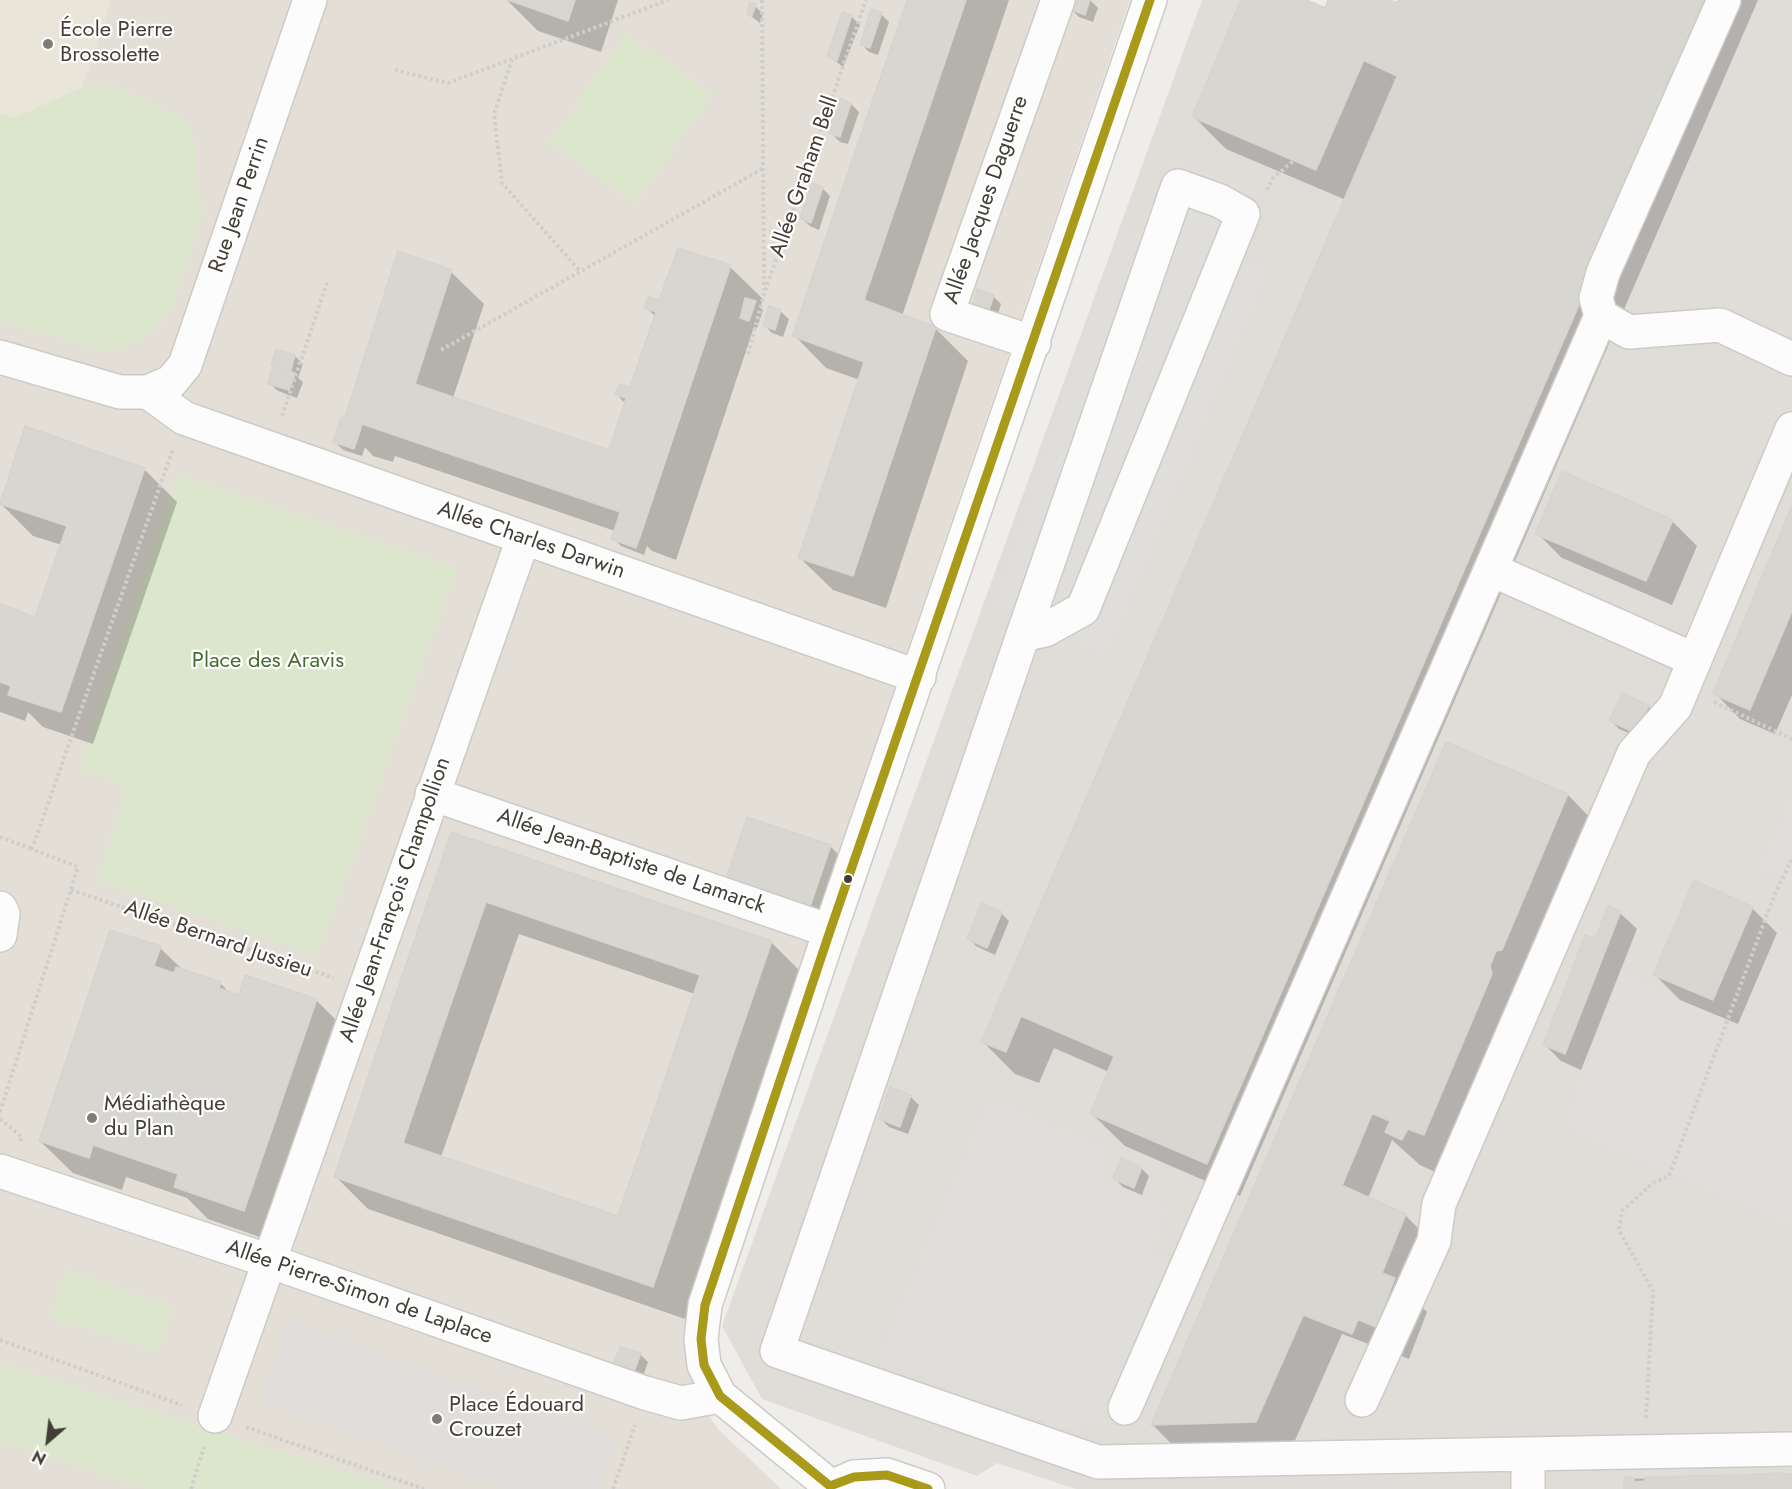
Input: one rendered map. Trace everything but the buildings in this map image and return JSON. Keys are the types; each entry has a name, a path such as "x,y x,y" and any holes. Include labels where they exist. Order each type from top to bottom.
{"street":[{"name":"Rue Jean Perrin","path":"148,392 171,382 185,365 310,0"},
{"name":"Allée Jacques Daguerre","path":"1034,343 947,314 1058,0"},
{"path":"927,1489 887,1475 854,1477 829,1488 720,1396 704,1365 701,1339 705,1305 830,931 920,677 1150,0"},
{"path":"1125,1408 1601,316 1596,298 1603,273 1724,0"},
{"path":"1023,635 1045,630 1083,609 1243,214 1220,201 1178,186 1023,635 777,1350 1098,1462 1792,1449"},
{"path":"1601,316 1629,332 1720,325 1792,359"},
{"path":"0,357 120,392 148,392"},
{"name":"Allée Charles Darwin","path":"148,392 184,418 920,677"},
{"path":"1362,1400 1434,1241 1439,1204 1634,753 1675,707 1792,429"},
{"name":"Allée Jean-François Champollion","path":"215,1416 523,539"},
{"path":"1492,570 1689,674"},
{"name":"Allée Jean-Baptiste de Lamarck","path":"432,794 830,931"},
{"path":"0,908 3,914 0,936"},
{"name":"Allée Pierre-Simon de Laplace","path":"0,1171 269,1261 645,1393 681,1403 720,1396"},
{"path":"1528,1454 1528,1489"}],"path":[{"path":"395,70 448,83 668,0"},
{"path":"762,0 764,294"},
{"name":"Allée Graham Bell","path":"748,354 764,294 866,0"},
{"path":"512,59 494,115 502,183 581,271"},
{"path":"441,350 764,168"},
{"path":"271,448 327,283"},
{"path":"32,849 184,418"},
{"path":"1689,674 1792,739"},
{"path":"0,837 78,867 0,1112"},
{"path":"1647,1451 1653,1291 1619,1230 1622,1211 1653,1183 1669,1176 1774,896 1792,860"},
{"name":"Allée Bernard Jussieu","path":"71,890 366,989"},
{"path":"613,1489 645,1393"},
{"path":"191,1489 215,1416"}],"shaded area":[{"path":"0,0 1130,0 820,905 687,1305 687,1350 697,1398 718,1429 781,1489 0,1489"},
{"name":"École Pierre Brossolette","path":"0,0 111,0 82,88 14,118 0,114"},
{"path":"1202,0 1241,0 1192,117 1315,170 1363,60 1397,76 981,1041 1006,1051 1021,1016 1114,1056 1090,1114 1207,1164 1711,0 1792,0 1792,505 1713,694 1750,709 1792,611 1792,1489 1744,1475 1646,1477 1645,1481 1634,1482 1634,1478 1624,1477 1624,1489 1076,1489 997,1463 977,1476 762,1399 722,1326","holes":["1447,742 1568,795 1502,950 1496,951 1490,966 1492,974 1424,1135 1408,1129 1402,1140 1385,1132 1390,1121 1372,1114 1342,1186 1406,1214 1382,1273 1395,1278 1376,1326 1358,1320 1352,1334 1303,1315 1256,1422 1151,1425","1608,907 1621,911 1564,1054 1543,1044 1585,935 1595,939"]},
{"path":"1174,159 1250,193 1243,214 1261,219 1242,259 1268,270 1106,656 994,604 1121,227 1144,236"},
{"path":"1792,796 1792,881 1758,866"},
{"path":"1777,931 1792,938 1792,1225 1565,1128 1619,971 1735,1026"},
{"path":"989,1098 1109,1150 1102,1180 1168,1207 1150,1253 1171,1262 1098,1426 1069,1428 877,1363"},
{"name":"Place Édouard Crouzet","path":"287,1320 616,1437 598,1489 508,1489 259,1401"}],"green space":[{"path":"626,34 712,94 635,203 549,143"},
{"path":"113,86 182,117 195,142 197,191 205,206 171,309 156,329 137,342 122,349 101,351 0,320 0,114 14,118 82,88"},
{"name":"Place des Aravis","path":"178,475 456,568 335,909 315,955 97,880 127,787 79,767"},
{"path":"66,1270 173,1307 158,1352 50,1317"},
{"path":"0,1363 398,1489 147,1489 0,1440"}],"transit line":[{"path":"830,1486 720,1396 704,1365 701,1339 705,1305 830,931 1150,0"},
{"path":"830,1486 854,1477 887,1475 928,1489"}],"place":[{"name":"École Pierre Brossolette","path":"48,44"},
{"name":"Médiathèque du Plan","path":"92,1118"},
{"name":"Place Édouard Crouzet","path":"437,1419"}]}
